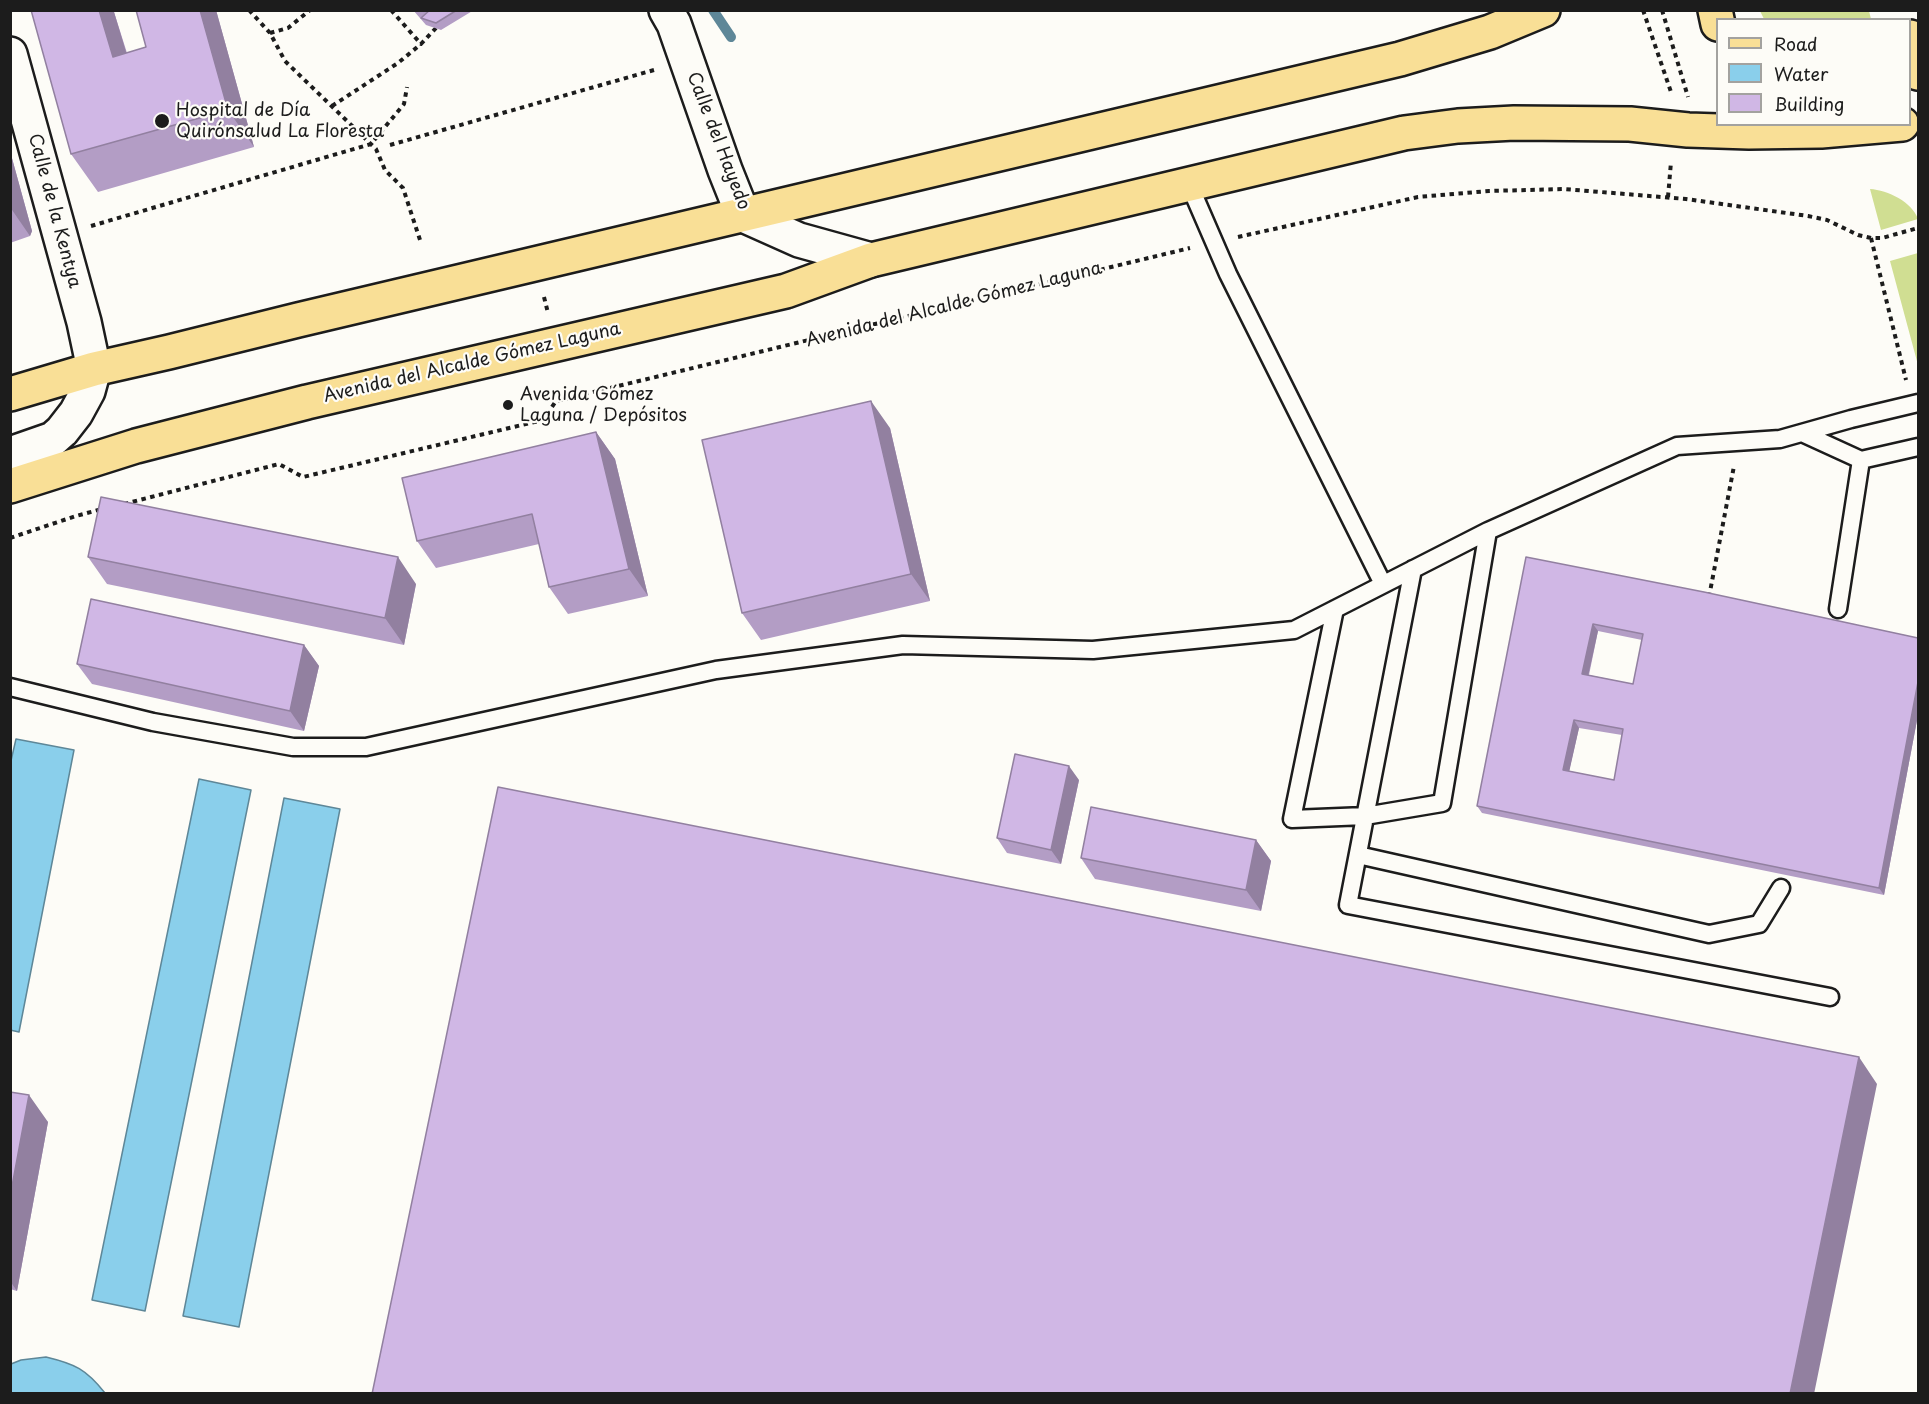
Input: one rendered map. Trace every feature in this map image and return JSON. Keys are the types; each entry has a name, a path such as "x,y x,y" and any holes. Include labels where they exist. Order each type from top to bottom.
{"main road":[{"path":"10,394 93,369 1400,59 1490,32 1543,10"},
{"path":"1911,42 1918,73"},
{"name":"Avenida del Alcalde Gómez Laguna","path":"10,486 136,446 307,402 786,291 871,260 1404,133 1458,126 1514,123 1630,124 1688,130 1749,132 1858,126"}],"street":[{"name":"Calle del Hayedo","path":"666,10 674,24 743,215 799,240 871,260"},
{"name":"Calle de la Kentya","path":"10,54 84,322 93,369"},
{"path":"10,454 53,438 62,431 76,413 88,391 93,369"}],"lane":[{"path":"1190,184 1228,274 1383,585"},
{"path":"10,687 153,722 293,747 366,747 728,669 903,645 1093,650 1294,630 1488,531 1677,446 1780,440 1916,404"},
{"path":"1802,433 1861,460 1918,447"},
{"path":"1838,609 1861,460"},
{"path":"1335,609 1292,819 1365,816 1442,802 1488,531"},
{"path":"1413,569 1348,905 1830,997"},
{"path":"1358,855 1709,934 1759,924 1781,888"}],"path":[{"path":"249,10 270,33 285,61 375,149 385,170 402,188 420,240"},
{"path":"270,33 288,28 310,10"},
{"path":"391,10 421,44"},
{"path":"1662,10 1689,101"},
{"path":"332,106 398,63 436,28"},
{"path":"390,145 657,69"},
{"path":"84,228 371,144 404,104 407,87"},
{"name":"Avenida del Alcalde Gómez Laguna","path":"121,504 279,464 303,477 543,420 556,401 1215,242 1418,197 1490,191 1564,189 1686,199 1809,216 1827,220 1858,235 1871,238 1882,238 1918,228"},
{"path":"1871,238 1916,404"},
{"path":"543,290 549,317"},
{"path":"1709,599 1738,442"},
{"path":"10,538 110,507"}],"green space":[{"path":"1760,11 1869,11 1871,18 1764,18"},
{"path":"1870,189 1884,192 1905,202 1918,219 1881,230"},
{"path":"1918,253 1918,365 1890,261"}],"water":[{"path":"16,739 74,750 19,1032 10,1030 10,765"},
{"path":"199,779 251,790 145,1311 92,1300"},
{"path":"284,798 340,809 239,1327 183,1316"},
{"path":"46,1357 65,1362 86,1373 105,1393 11,1393 11,1364 21,1360"}],"building":[{"name":"Hospital de Día Quirónsalud La Floresta","path":"31,10 99,10 113,57 146,47 136,10 200,10 228,110 71,154"},
{"path":"430,10 457,10 436,23 421,18"},
{"path":"871,401 911,574 742,613 702,440"},
{"path":"596,432 629,569 549,587 532,514 417,541 402,478"},
{"path":"101,497 398,557 385,618 88,557"},
{"path":"1526,557 1918,638 1918,682 1879,888 1477,806","holes":["1593,624 1643,634 1633,684 1582,674","1574,720 1623,729 1614,780 1563,770"]},
{"path":"91,599 304,645 290,711 77,664"},
{"path":"1015,754 1069,766 1051,850 997,838"},
{"path":"498,787 1859,1057 1790,1394 372,1394"},
{"path":"1091,807 1256,840 1246,890 1081,858"},
{"path":"10,1092 29,1095 10,1197"}],"waterway":[{"path":"713,10 731,37"}],"place":[{"name":"Hospital de Día Quirónsalud La Floresta","path":"162,121"},
{"name":"Avenida Gómez Laguna / Depósitos","path":"508,405"}]}
